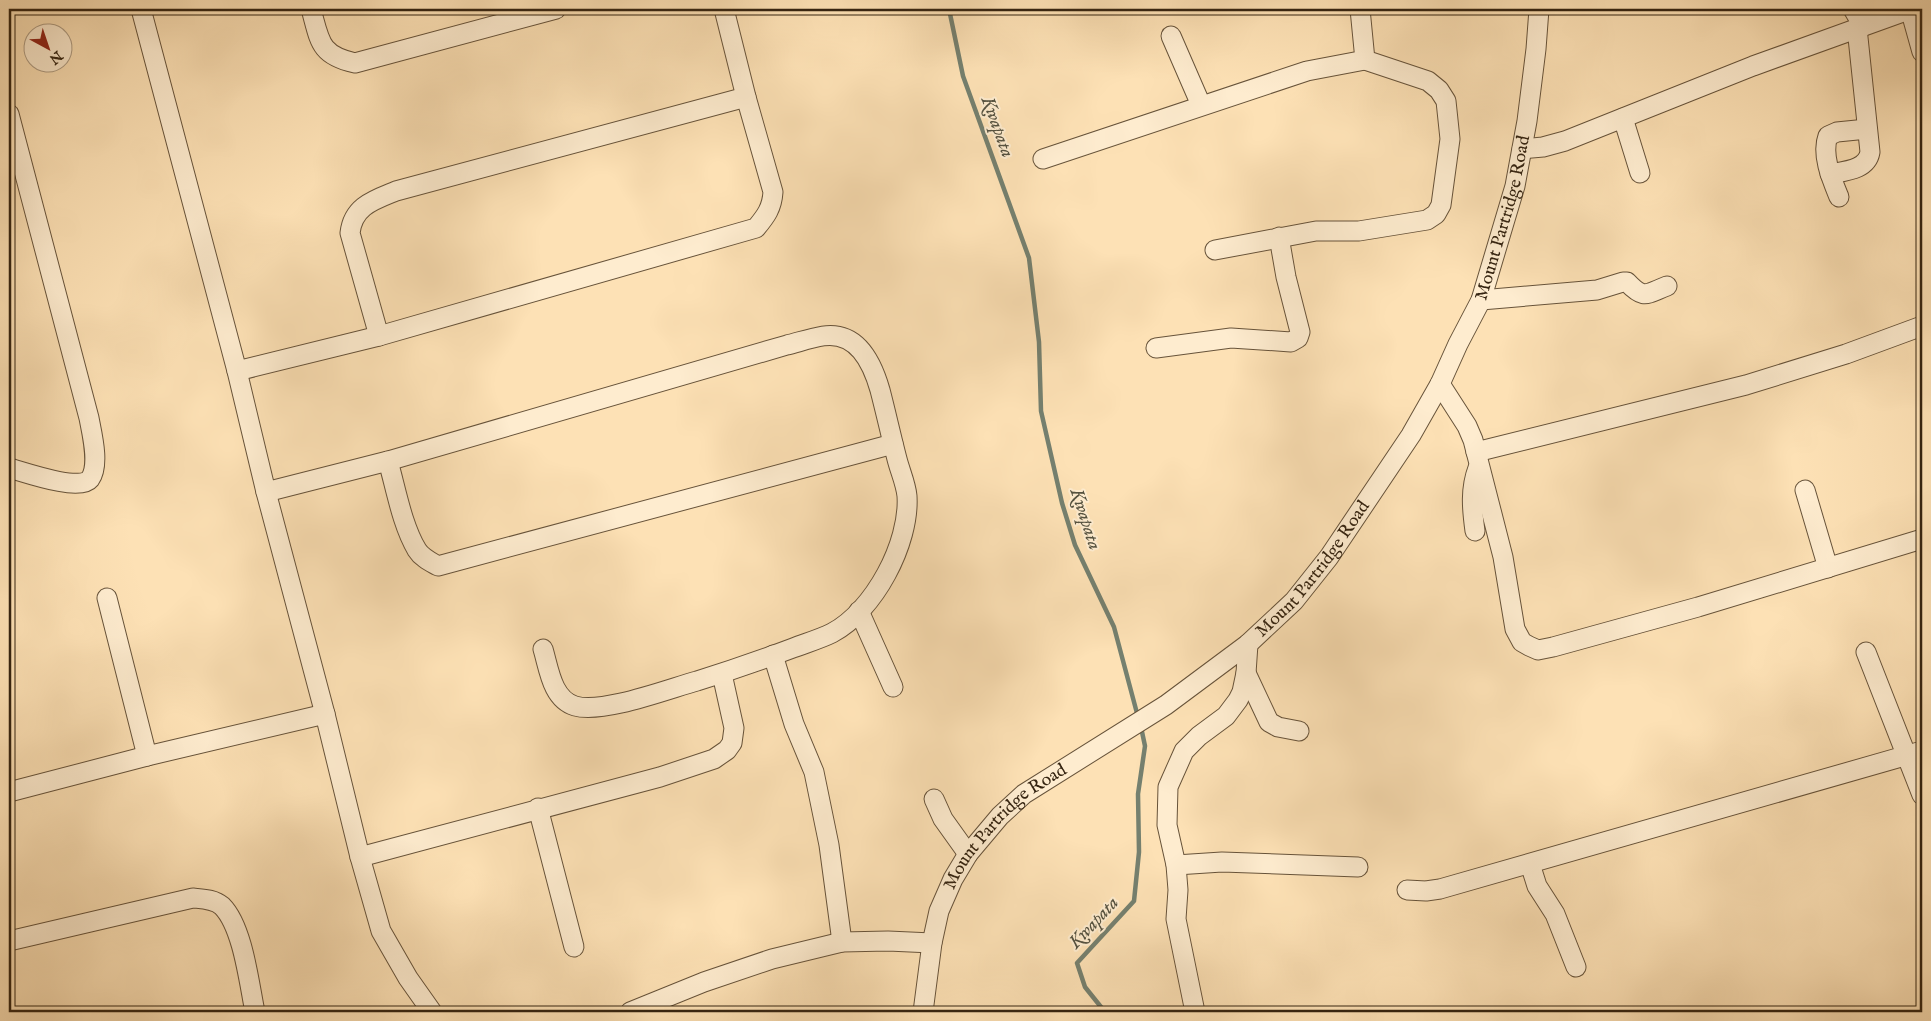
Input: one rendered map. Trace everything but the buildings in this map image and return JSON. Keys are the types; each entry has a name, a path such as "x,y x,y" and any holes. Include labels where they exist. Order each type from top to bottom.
{"street":[{"path":"142,9 237,371 266,492 325,714 360,857 381,931 408,978 432,1012"},
{"path":"311,9 320,40 327,51 337,59 355,63 556,9"},
{"path":"237,371 379,336 756,228 772,205 773,192 746,97 724,9"},
{"path":"1360,9 1365,60"},
{"name":"Mount Partridge Road","path":"923,1012 932,942 940,911 953,879 968,854 1000,816 1024,794 1166,705 1248,644 1294,602 1329,557 1411,435 1440,384 1481,300 1515,186 1536,49 1539,9"},
{"path":"1830,174 1857,168 1869,158 1870,152 1860,27 1853,9"},
{"path":"1522,149 1565,141 1752,66 1910,9 1922,52"},
{"path":"1171,36 1201,105"},
{"path":"1043,159 1201,105 1307,72 1365,60 1428,81 1446,101 1450,139 1441,205 1436,214 1428,220 1359,231 1316,231 1216,250"},
{"path":"379,336 350,232 351,222 358,212 375,200 396,191 746,97"},
{"path":"9,114 89,418 94,450 94,468 90,478 84,484 9,468"},
{"path":"1623,118 1640,174"},
{"path":"1839,198 1830,174 1826,142 1828,136 1837,132 1867,129"},
{"path":"1156,348 1231,338 1291,342 1298,338 1300,332 1286,277 1279,237"},
{"path":"1481,300 1598,290 1623,282 1627,282 1638,293 1644,295 1667,286"},
{"path":"1478,458 1746,385 1846,354 1922,326"},
{"path":"266,492 388,461 825,335 845,336 856,343 868,359 879,386 907,495 906,518 897,550 872,598 859,611 833,633 722,674 610,706 588,708 574,706 562,697 552,684 544,649"},
{"path":"1440,384 1467,426 1478,458 1503,557 1515,629 1522,642 1538,650 1828,568 1922,539"},
{"path":"388,461 408,528 418,551 428,561 438,566 893,444"},
{"path":"1475,531 1472,488 1478,458"},
{"path":"1805,490 1828,568"},
{"path":"107,598 147,756"},
{"path":"859,611 893,688"},
{"path":"1195,1012 1176,919 1178,890 1176,865 1167,825 1168,787 1184,751 1199,736 1226,716 1238,700 1242,692 1246,673 1248,644"},
{"path":"1866,652 1915,754 1922,795"},
{"path":"773,655 794,724 814,772 829,845 842,942"},
{"path":"1246,673 1269,722 1278,727 1299,731"},
{"path":"360,857 660,777 714,759 727,750 732,742 734,728 722,674"},
{"path":"9,792 147,756 325,714"},
{"path":"1407,890 1426,891 1440,889 1915,754"},
{"path":"934,799 944,819 968,854"},
{"path":"538,808 574,947"},
{"path":"1176,865 1222,862 1358,867"},
{"path":"1530,864 1536,886 1555,914 1576,967"},
{"path":"9,941 193,898 210,899 221,905 230,916 237,930 255,1012"},
{"path":"630,1012 704,982 772,959 842,942 932,942"}],"waterway":[{"name":"Kwapata","path":"949,9 963,76 1029,258 1039,342 1041,411 1062,503 1075,545 1114,627 1138,717"},
{"name":"Kwapata","path":"1105,1012 1085,987 1077,963 1134,901 1139,852 1138,794 1145,746 1141,727"}]}
